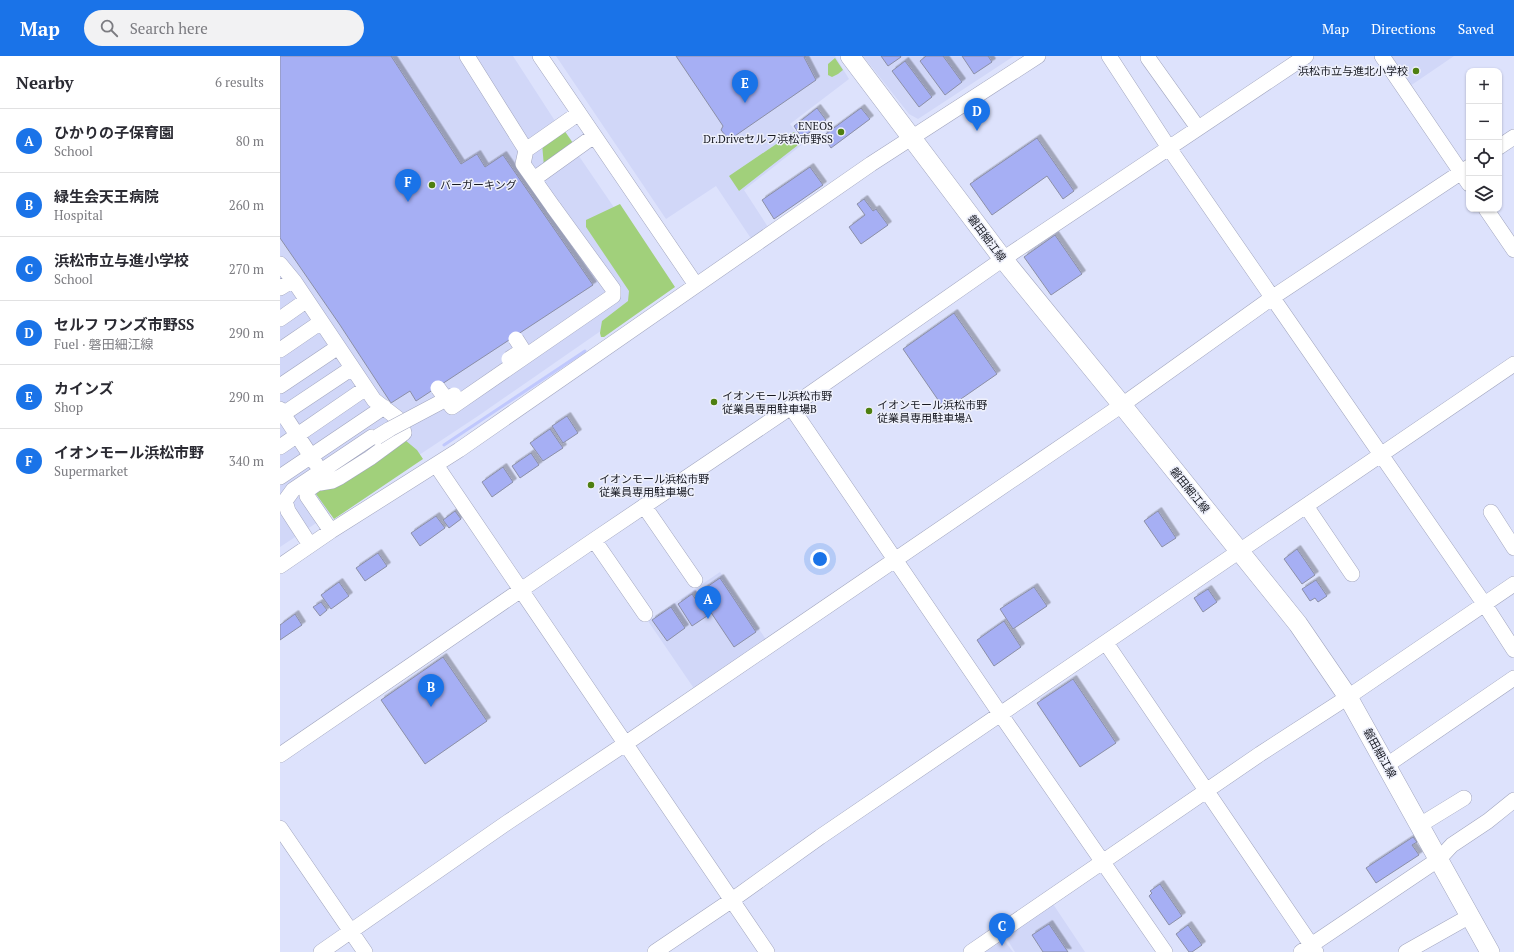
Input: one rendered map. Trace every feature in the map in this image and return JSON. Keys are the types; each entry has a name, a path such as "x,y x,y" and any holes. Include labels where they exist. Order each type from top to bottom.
{"main road":[{"name":"磐田細江線","path":"850,56 1002,259 1122,405 1298,624 1348,697 1490,952"}],"street":[{"path":"467,56 526,150"},
{"path":"540,56 696,285"},
{"path":"280,566 330,531 436,465 911,138 1038,56"},
{"path":"1109,56 1169,148 1382,455 1485,605 1514,650"},
{"path":"280,756 594,540 791,407 1002,259 1306,56"},
{"path":"321,952 508,822 625,744 1122,405 1273,297 1466,175 1382,56"},
{"path":"1148,58 1198,128"},
{"path":"438,388 452,407 613,296 613,289 523,164 526,150 579,113"},
{"path":"534,179 594,136"},
{"path":"1502,145 1514,137"},
{"path":"1488,212 1514,250"},
{"path":"280,264 307,300 374,400 401,421 404,433 370,458 332,481 323,476 281,413 352,368"},
{"path":"280,288 293,280"},
{"path":"280,319 307,300"},
{"path":"280,350 321,322"},
{"path":"330,531 307,496 308,490 323,476 372,437 377,437 453,396 523,350 516,339"},
{"path":"280,386 338,347"},
{"path":"655,952 732,900 820,837 1514,364"},
{"path":"280,447 366,388"},
{"path":"791,407 1165,952"},
{"path":"280,477 311,456 387,410"},
{"path":"436,465 767,952"},
{"path":"310,545 288,511 283,496 323,476"},
{"path":"644,506 695,580"},
{"path":"1306,506 1352,574"},
{"path":"1491,512 1514,548"},
{"path":"594,540 645,614"},
{"path":"971,952 1104,862 1165,818 1348,697 1514,584"},
{"path":"1106,643 1206,791 1309,950 1439,859 1452,845 1488,821 1514,800"},
{"path":"1387,765 1514,678"},
{"path":"1420,825 1464,798"},
{"path":"280,828 365,952"},
{"path":"1406,952 1470,916"}],"shaded area":[{"path":"280,56 513,56 555,121 667,285 478,416 280,547"},
{"path":"556,56 835,56 849,79 790,124 804,143 744,190 768,227 752,240 716,186 666,219"},
{"path":"863,56 1014,56 918,119 909,114"},
{"name":"浜松市立与進北小学校","path":"1390,56 1454,56 1410,86"},
{"path":"720,572 767,641 695,690 648,621"},
{"path":"1053,904 1085,952 1015,952 1005,936"},
{"path":"1004,940 1013,952 985,952"}],"green space":[{"path":"835,58 843,70 832,77 828,75 828,64"},
{"path":"564,130 575,146 544,167 542,143"},
{"path":"794,132 802,142 739,191 729,176"},
{"path":"620,204 675,287 604,337 601,337 600,333 602,321 628,301 629,291 586,227 586,220"},
{"path":"405,440 417,450 423,459 334,519 316,494 319,487"}],"building":[{"path":"280,56 391,56 461,164 477,154 485,167 503,155 593,285 416,401 410,391 391,403 340,325 280,238"},
{"path":"676,56 806,56 804,57 816,80 729,140 721,130 723,126"},
{"path":"881,56 900,56 901,57 888,66"},
{"path":"926,56 943,56 962,82 945,95 920,61"},
{"path":"962,56 988,56 992,62 974,74"},
{"path":"905,61 932,97 919,107 892,71"},
{"path":"817,108 826,120 802,138 794,126"},
{"path":"861,108 870,119 831,148 823,136"},
{"path":"1037,138 1074,191 1063,199 1047,176 992,215 970,184"},
{"path":"810,167 823,185 774,219 762,200"},
{"path":"864,199 873,211 876,209 888,225 861,244 849,227 865,215 857,204"},
{"path":"1055,235 1082,274 1051,295 1024,257"},
{"path":"954,313 997,374 945,410 903,349"},
{"path":"567,416 578,433 563,443 552,426"},
{"path":"550,429 563,448 543,461 530,443"},
{"path":"531,453 539,465 520,478 512,466"},
{"path":"503,467 513,482 492,497 482,482"},
{"path":"455,511 461,519 449,528 443,520"},
{"path":"1158,511 1176,538 1162,547 1144,521"},
{"path":"436,516 445,528 420,546 411,533"},
{"path":"1297,549 1315,575 1302,584 1284,559"},
{"path":"378,553 387,566 365,581 356,568"},
{"path":"720,578 756,632 734,647 698,593"},
{"path":"1316,580 1327,596 1318,602 1315,598 1310,601 1302,589"},
{"path":"339,582 349,596 331,609 321,595"},
{"path":"1034,587 1047,606 1013,629 1000,609"},
{"path":"1208,589 1217,602 1203,612 1194,598"},
{"path":"692,594 707,616 692,626 678,604"},
{"path":"321,602 327,610 320,616 313,607"},
{"path":"671,607 685,628 667,641 652,620"},
{"path":"295,614 302,625 280,640 280,625"},
{"path":"1004,621 1021,647 994,666 977,640"},
{"path":"443,657 487,721 425,764 381,700"},
{"path":"1073,679 1116,743 1080,767 1037,703"},
{"path":"1413,837 1417,842 1412,845 1419,855 1376,883 1366,868"},
{"path":"1160,884 1182,916 1169,925 1149,896 1152,893 1150,891"},
{"path":"1049,924 1068,952 1043,952 1032,935"},
{"path":"1188,925 1202,945 1192,952 1189,952 1176,934"}],"waterway":[{"path":"444,445 585,351"}],"place":[{"name":"浜松市立与進北小学校","path":"1416,71"},
{"name":"カインズ","path":"745,103"},
{"name":"セルフ ワンズ市野SS","path":"977,131"},
{"name":"ENEOS Dr.Driveセルフ浜松市野SS","path":"841,132"},
{"name":"バーガーキング","path":"432,185"},
{"name":"イオンモール浜松市野","path":"408,202"},
{"name":"イオンモール浜松市野 従業員専用駐車場B","path":"714,402"},
{"name":"イオンモール浜松市野 従業員専用駐車場A","path":"869,411"},
{"name":"イオンモール浜松市野 従業員専用駐車場C","path":"591,485"},
{"name":"ひかりの子保育園","path":"708,619"},
{"name":"緑生会天王病院","path":"431,707"},
{"name":"浜松市立与進小学校","path":"1002,946"}]}
